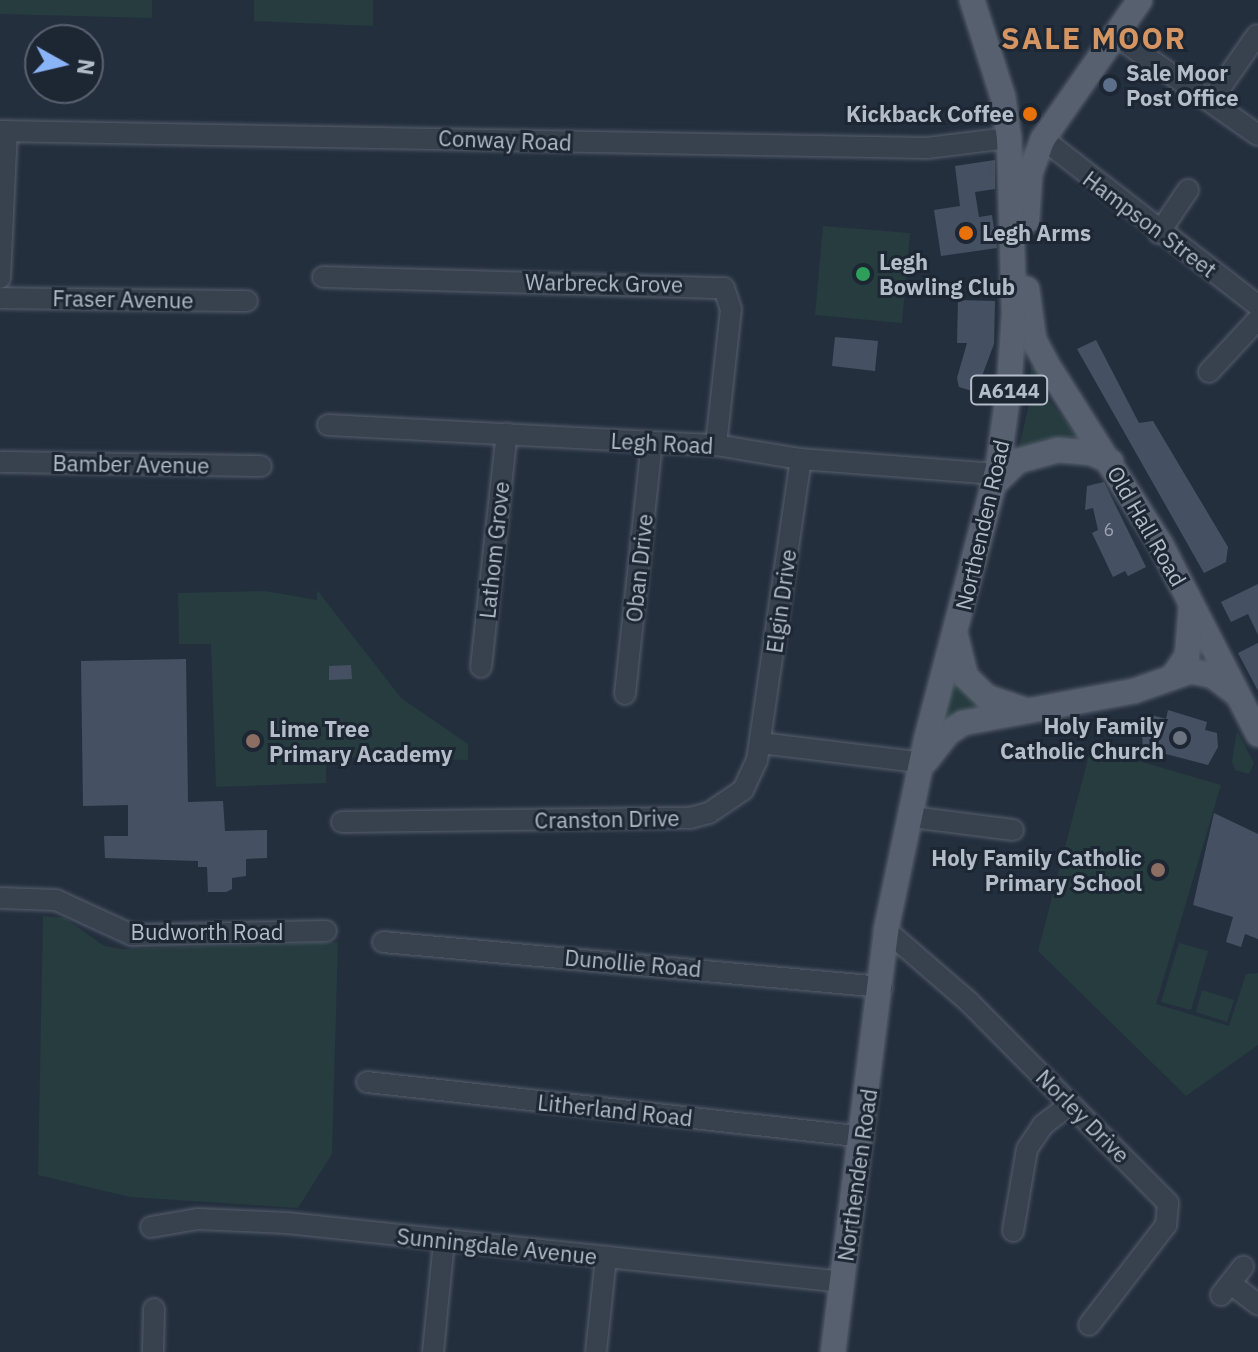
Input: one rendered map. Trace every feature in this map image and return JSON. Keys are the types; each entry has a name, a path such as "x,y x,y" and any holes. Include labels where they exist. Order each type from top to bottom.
{"main road":[{"name":"A6144","path":"972,0 1003,97 1009,138"},
{"name":"A6144","path":"1043,139 1135,4"},
{"name":"Northenden Road","path":"833,1352 882,987 886,930 925,763 926,740 956,637 994,480 1013,341 1009,138"},
{"name":"Old Hall Road","path":"1043,139 1030,174 1027,276 1034,340 1111,462 1226,665 1258,734"},
{"path":"994,480 1018,461 1058,450 1092,453 1111,462"},
{"path":"1174,675 1187,656 1191,603"},
{"name":"A6144","path":"956,637 966,677 987,697 1024,709 1134,691 1174,675"},
{"name":"Old Hall Road","path":"1174,675 1203,672 1237,694"},
{"name":"Northenden Road","path":"925,763 948,733 963,723 1024,709"}],"street":[{"path":"1115,35 1258,135"},
{"path":"1211,101 1257,35"},
{"name":"Conway Road","path":"4,131 927,148 1009,138"},
{"path":"0,278 4,131"},
{"name":"Hampson Street","path":"1043,139 1153,228 1258,306"},
{"path":"1153,228 1188,190"},
{"name":"Warbreck Grove","path":"323,277 724,288 731,309 716,445"},
{"name":"Fraser Avenue","path":"0,298 247,301"},
{"path":"1209,372 1258,319"},
{"name":"Legh Road","path":"328,425 716,445 801,459 994,480"},
{"name":"Lathom Grove","path":"481,667 507,433"},
{"name":"Oban Drive","path":"625,694 652,443"},
{"name":"Elgin Drive","path":"760,743 801,459"},
{"name":"Bamber Avenue","path":"0,462 261,466"},
{"path":"760,743 925,763"},
{"name":"Cranston Drive","path":"342,822 690,818 709,813 743,790 760,743"},
{"path":"912,817 1013,830"},
{"name":"Budworth Road","path":"0,898 40,898 74,905 109,928 132,935 326,931"},
{"name":"Norley Drive","path":"886,930 969,1002 1168,1203 1166,1225 1159,1236 1089,1325"},
{"name":"Dunollie Road","path":"383,942 882,987"},
{"name":"Litherland Road","path":"367,1082 863,1137"},
{"path":"1013,1231 1027,1149 1043,1125 1070,1105"},
{"name":"Sunningdale Avenue","path":"151,1227 231,1219 843,1282"},
{"path":"433,1352 444,1241"},
{"path":"596,1352 606,1257"},
{"path":"1232,1282 1258,1304"},
{"path":"153,1352 154,1309"}],"green space":[{"path":"0,0 152,0 152,18 0,14"},
{"path":"254,0 373,0 373,26 254,21"},
{"name":"Legh Bowling Club","path":"823,226 910,233 902,323 815,315"},
{"path":"1031,367 1037,368 1048,399 1078,437 1046,439 1018,450 1029,406"},
{"path":"317,590 401,698 468,744 468,760 326,757 326,783 216,787 211,644 179,644 178,593 265,591 317,600"},
{"path":"952,673 982,705 945,719 941,715"},
{"path":"1237,731 1254,763 1249,774 1235,770 1232,761"},
{"name":"Holy Family Catholic Primary School","path":"1091,747 1221,785 1156,1004 1229,1026 1246,974 1258,973 1258,1045 1186,1096 1038,951"},
{"path":"43,916 65,918 104,946 124,949 338,942 332,1154 298,1208 130,1197 38,1175"},
{"path":"1179,943 1208,951 1191,1010 1161,1002"},
{"path":"1202,990 1234,1000 1227,1022 1196,1012"}],"building":[{"name":"Legh Arms","path":"995,160 995,189 975,192 979,217 992,215 997,248 941,256 934,210 960,206 955,166"},
{"path":"958,300 995,301 994,344 976,392 959,387 957,378 967,343 957,343"},
{"path":"835,337 878,341 875,371 832,366"},
{"path":"1096,340 1139,423 1153,421 1228,547 1226,562 1204,573 1077,349"},
{"path":"1104,482 1146,567 1128,576 1125,571 1113,577 1092,533 1098,530 1093,508 1085,510 1087,486"},
{"path":"1258,584 1258,635 1248,614 1231,622 1221,602"},
{"path":"1258,643 1258,691 1238,653"},
{"path":"186,659 188,802 223,801 225,831 267,830 267,858 246,859 246,876 232,878 232,889 226,892 208,892 207,867 198,867 198,861 105,858 104,836 128,836 128,805 83,806 81,661"},
{"path":"351,665 352,679 329,680 329,666"},
{"name":"Holy Family Catholic Church","path":"1168,710 1207,722 1205,730 1217,733 1218,747 1208,765 1143,748 1142,736 1152,715 1166,719"},
{"path":"1214,813 1258,834 1258,939 1245,934 1241,947 1226,942 1233,917 1193,905"}],"place":[{"name":"Sale Moor Post Office","path":"1110,85"},
{"name":"Kickback Coffee","path":"1030,114"},
{"name":"Legh Arms","path":"966,233"},
{"name":"Legh Bowling Club","path":"863,274"},
{"name":"Holy Family Catholic Church","path":"1180,738"},
{"name":"Lime Tree Primary Academy","path":"253,741"},
{"name":"Holy Family Catholic Primary School","path":"1158,870"}],"district":[{"name":"SALE MOOR","path":"1094,38"}]}
